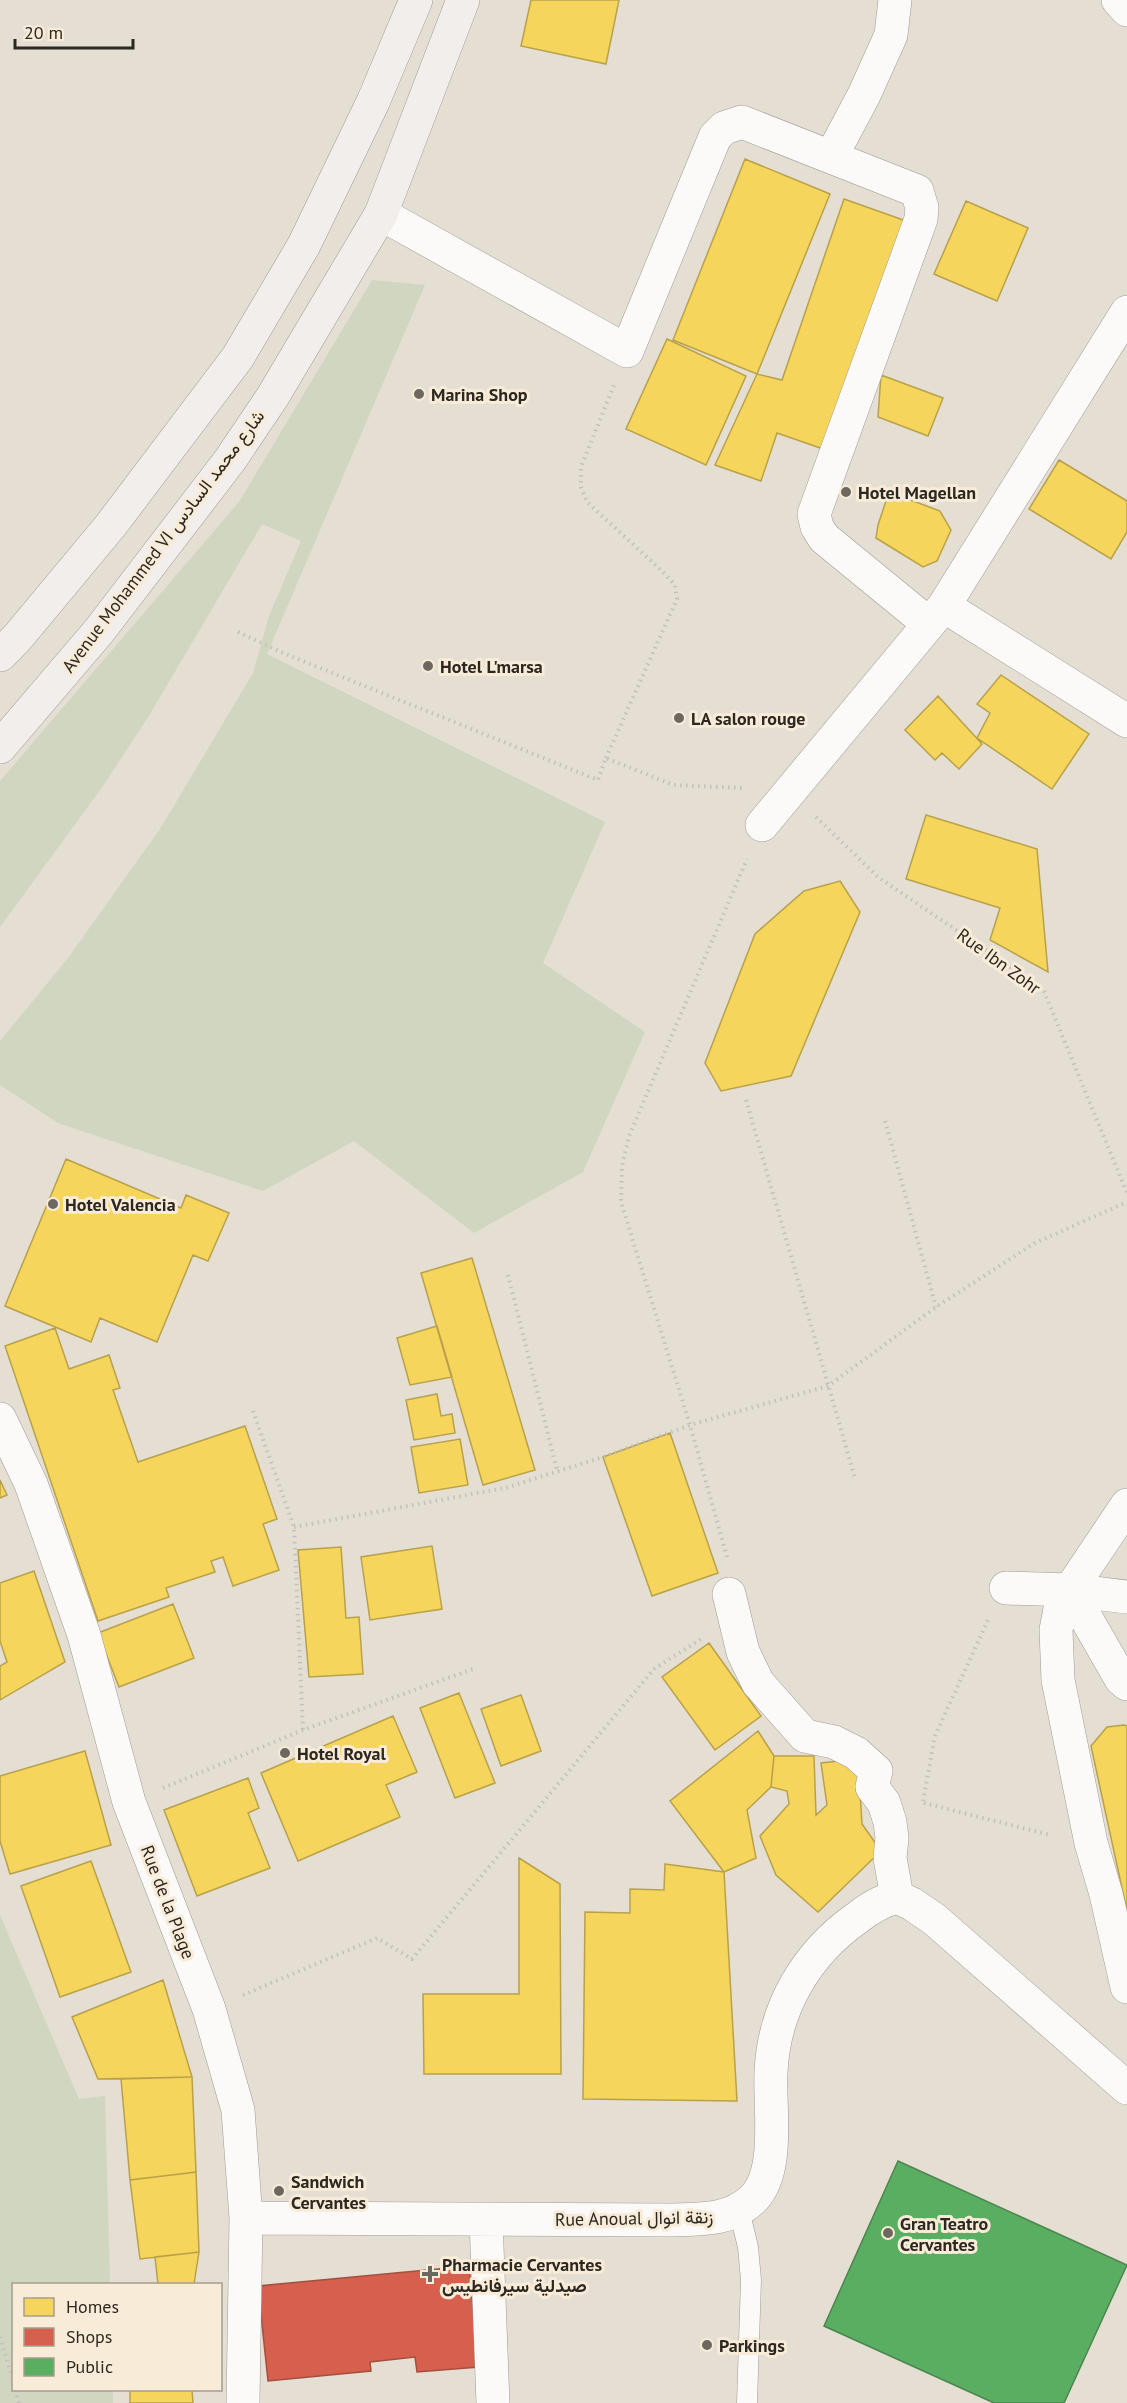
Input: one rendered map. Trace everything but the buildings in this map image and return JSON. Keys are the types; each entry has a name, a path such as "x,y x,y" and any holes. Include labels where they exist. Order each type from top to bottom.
{"main road":[{"path":"0,655 17,638 111,525 238,357 304,246 373,102 416,0"},
{"name":"Avenue Mohammed VI شارع محمد السادس","path":"0,747 99,631 230,460 279,387 381,214 463,0"}],"street":[{"path":"831,156 864,95 891,35 895,0"},
{"path":"1118,0 1127,10"},
{"path":"381,214 627,351 715,137 724,128 742,122 916,191 922,208 921,219 818,500 814,514 817,527 824,538 937,615 1127,721"},
{"path":"762,825 937,615 1127,312"},
{"name":"Rue de la Plage","path":"0,1419 31,1484 84,1635 129,1802 209,2009 238,2110 246,2218 243,2403"},
{"path":"1127,1505 1070,1590 1060,1609 1056,1630 1058,1680 1091,1843 1106,1894 1127,1987"},
{"path":"1070,1590 1127,1574"},
{"path":"1006,1588 1070,1590 1127,1597"},
{"path":"1070,1590 1121,1679 1127,1684"},
{"path":"731,1606 743,1652 758,1683 805,1736 834,1742 856,1753 876,1771 872,1787 884,1803 890,1822 892,1838 890,1858 897,1897 934,1919 1127,2088"},
{"name":"Rue Anoual زنقة انوال","path":"246,2218 486,2220 719,2218 739,2210 754,2199 766,2178 772,2128 771,2071 780,2019 798,1980 813,1956 836,1932 880,1901 897,1897"},
{"path":"486,2220 493,2403"}],"lane":[{"path":"739,2210 751,2280 747,2403"}],"path":[{"path":"237,632 283,653 598,780 677,599 675,585 587,502 580,487 581,467 627,351"},
{"path":"606,758 673,785 789,791"},
{"name":"Rue Ibn Zohr","path":"789,791 878,877 1043,989 1127,1193"},
{"path":"209,2009 377,1938 412,1959 654,1669 731,1606 728,1561 690,1425 621,1202 622,1166 629,1137 762,825"},
{"path":"746,1100 855,1478"},
{"path":"885,1121 936,1307"},
{"path":"294,1527 505,1488 603,1457 690,1425 828,1386 936,1307 1035,1243 1127,1202"},
{"path":"508,1275 557,1470"},
{"path":"253,1411 294,1527 303,1730"},
{"path":"920,1813 935,1736 951,1696 993,1609 1006,1588"},
{"path":"129,1802 303,1730 473,1669"},
{"path":"923,1802 1047,1834"},
{"path":"0,2337 12,2377"}],"green space":[{"path":"372,280 425,285 267,654 605,822 543,963 645,1032 583,1172 474,1233 354,1141 263,1191 58,1123 0,1085 0,1041 68,958 160,829 253,673 269,616 301,541 262,524 150,714 103,786 0,927 0,781 239,502"},
{"path":"0,1915 79,2099 105,2096 110,2283 12,2283 12,2391 113,2391 113,2403 0,2403"}],"place":[{"name":"Marina Shop","path":"419,394"},
{"name":"Hotel Magellan","path":"846,492"},
{"name":"Hotel L'marsa","path":"428,666"},
{"name":"LA salon rouge","path":"679,718"},
{"name":"Hotel Valencia","path":"53,1204"},
{"name":"Hotel Royal","path":"285,1753"},
{"name":"Sandwich Cervantes","path":"279,2191"},
{"name":"Gran Teatro Cervantes","path":"888,2233"},
{"name":"Pharmacie Cervantes صيدلية سيرفانطيس","path":"430,2274"},
{"name":"Parkings","path":"707,2345"}]}
